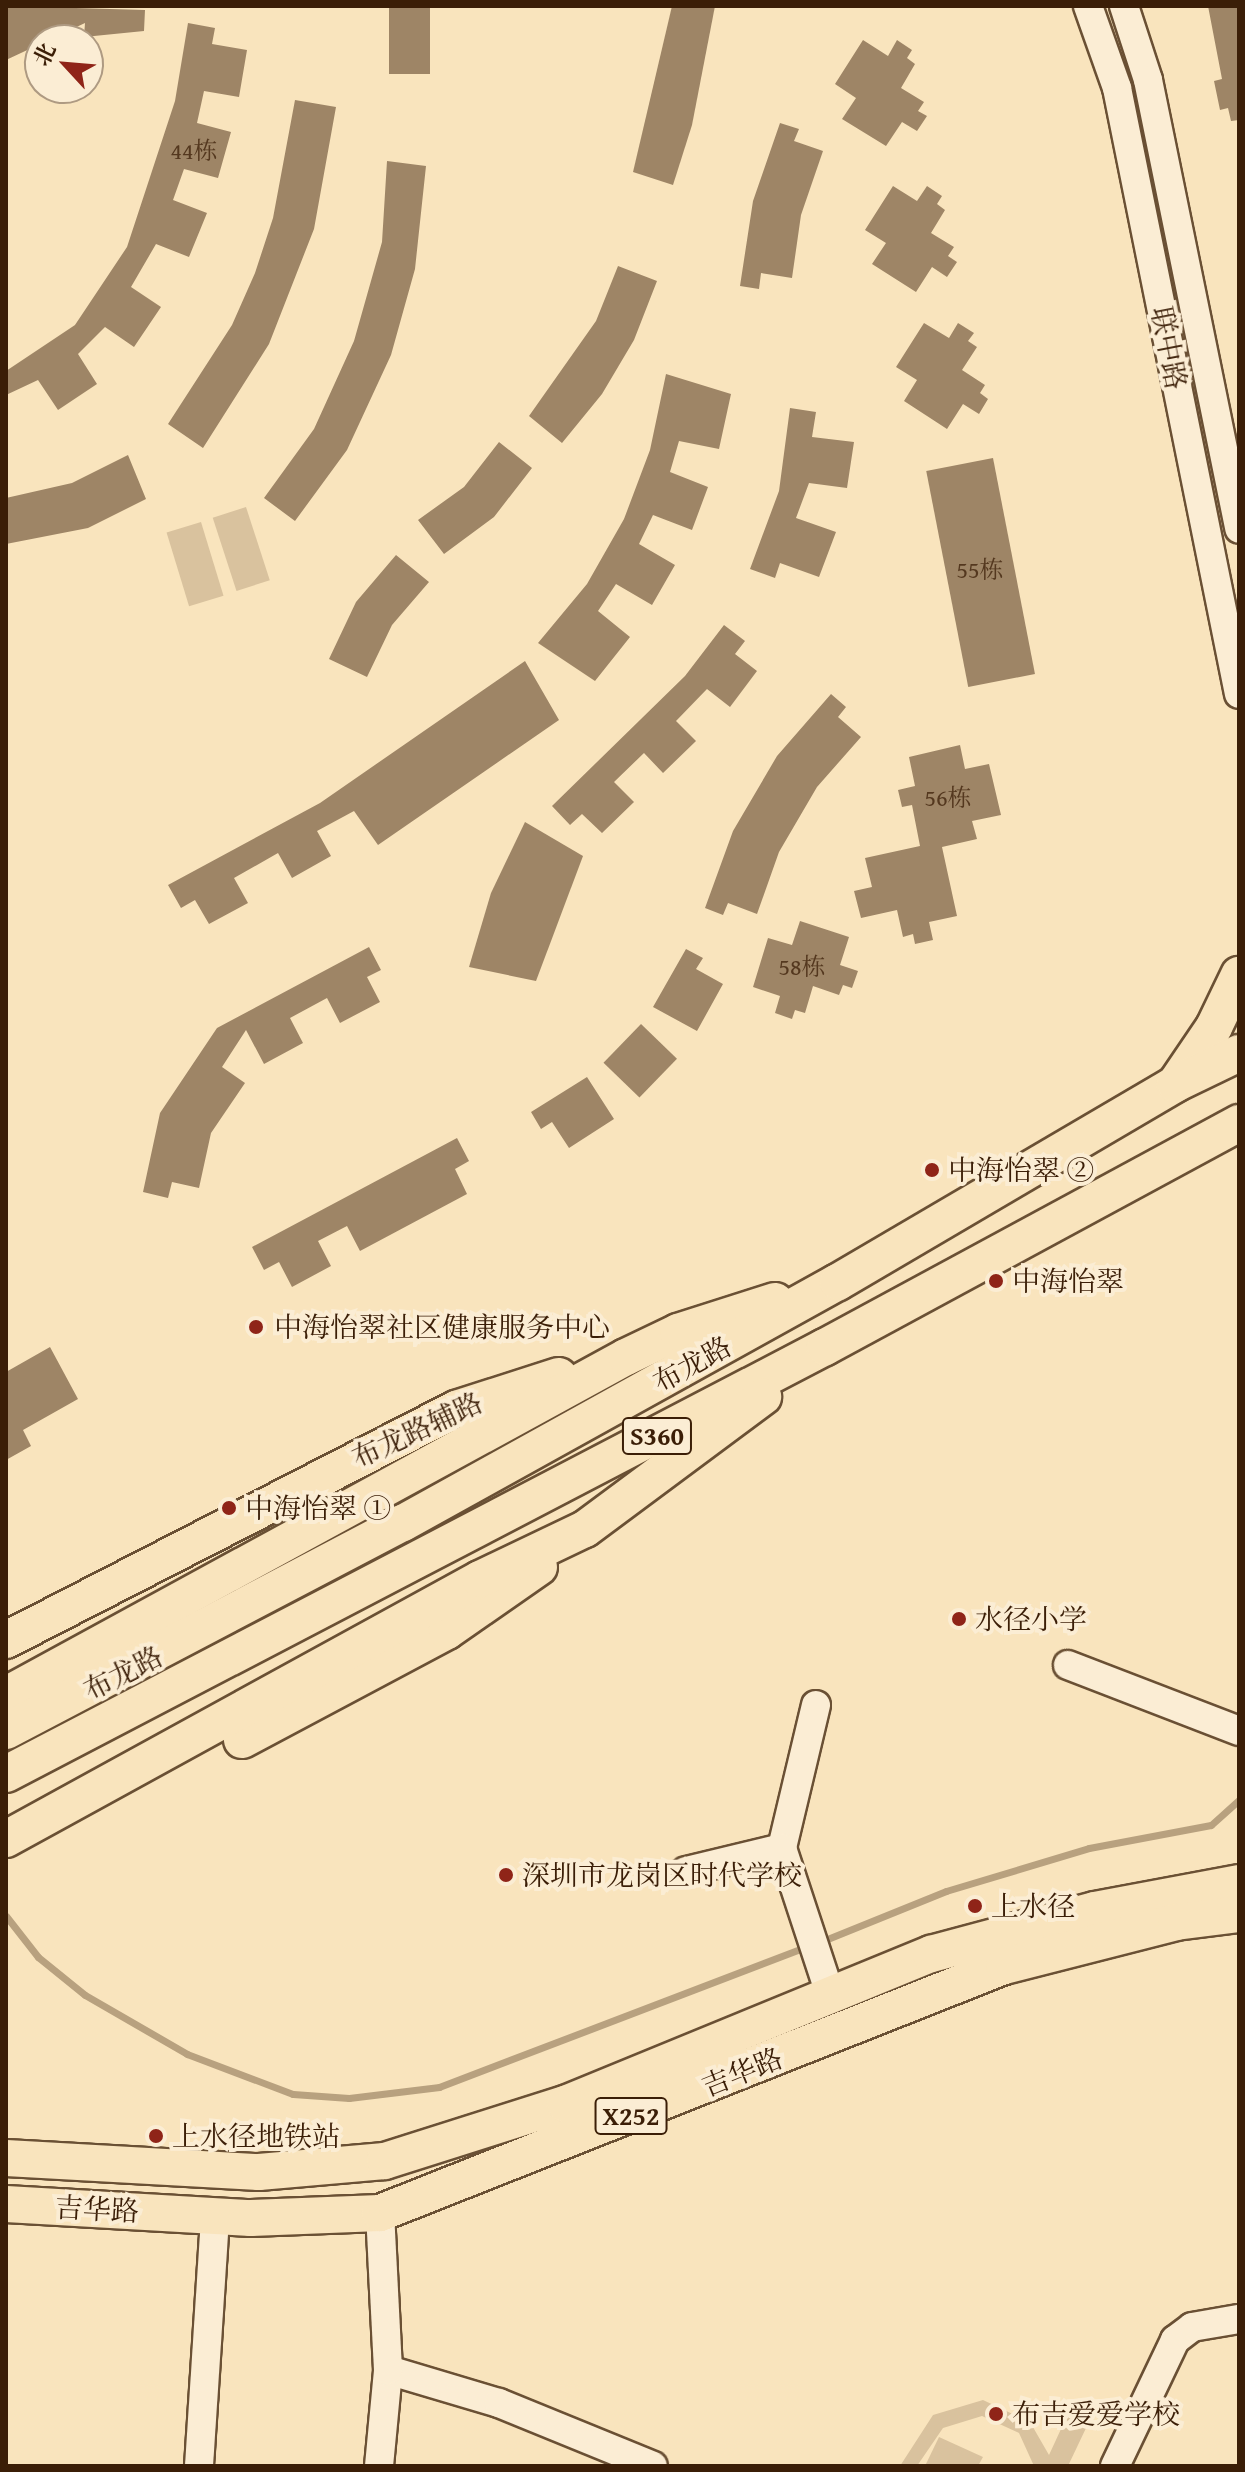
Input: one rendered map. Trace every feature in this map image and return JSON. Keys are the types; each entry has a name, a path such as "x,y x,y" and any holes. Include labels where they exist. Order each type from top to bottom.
{"main road":[{"path":"1175,1084 1214,1027 1239,975"},
{"name":"布龙路","path":"6,1731 54,1708 838,1282 1175,1084 1239,1053"},
{"name":"布龙路","path":"6,1774 825,1347 1239,1123"},
{"path":"6,1695 99,1648 626,1357 718,1318 838,1282"},
{"path":"6,1862 447,1631 494,1603 585,1529 825,1347"},
{"name":"布龙路辅路","path":"6,1640 456,1409 626,1357"},
{"path":"6,1839 213,1730 480,1579 585,1529"},
{"name":"吉华路","path":"6,2158 259,2172 385,2161 517,2121 831,1997 931,1954 1095,1910 1239,1883"},
{"name":"吉华路","path":"6,2204 215,2216 380,2213 1004,1966 1176,1922 1239,1914"}],"street":[{"name":"联中路","path":"1088,6 1117,88 1239,694"},
{"name":"联中路","path":"1124,6 1148,80 1239,529"},
{"path":"1068,1665 1239,1731"},
{"path":"816,1705 782,1848 831,1997"},
{"path":"686,1871 782,1848"},
{"path":"379,2466 388,2370 380,2213"},
{"path":"199,2466 215,2216"},
{"path":"1115,2466 1175,2340 1192,2327 1239,2319"},
{"path":"388,2370 499,2403 653,2466"}],"shaded area":[{"path":"246,507 270,580 237,591 213,518"},
{"path":"201,522 224,596 189,606 167,533"},
{"path":"983,2400 1030,2422 1049,2455 1067,2416 1087,2426 1068,2466 1034,2466 1019,2433 982,2416 943,2428 917,2466 900,2466 933,2415"},
{"path":"939,2437 983,2457 978,2466 925,2466"}],"building":[{"path":"6,6 145,10 144,31 104,35 104,24 24,24 24,52 6,60"},
{"path":"389,6 430,6 430,74 389,74"},
{"path":"672,6 715,6 692,125 673,185 633,172"},
{"path":"1208,6 1239,6 1239,120 1231,121 1228,108 1220,110 1214,81 1222,79"},
{"path":"188,23 215,28 212,44 247,50 239,97 204,91 197,123 231,132 218,178 184,169 173,200 207,213 189,257 156,244 131,287 161,307 134,347 105,327 78,354 97,384 58,410 38,380 6,395 6,371 75,325 127,247 175,101"},
{"path":"863,40 888,56 897,40 912,50 907,58 915,64 901,88 924,102 918,111 927,116 917,131 902,122 886,146 842,119 856,98 835,84"},
{"path":"295,100 336,107 314,229 269,344 203,448 168,424 232,325 255,273 273,218"},
{"path":"780,123 799,129 794,141 823,151 801,215 792,278 761,273 759,289 740,286 753,201"},
{"path":"387,161 426,166 415,269 391,355 347,450 295,521 264,498 314,429 354,341 382,242"},
{"path":"893,186 917,201 927,186 942,196 937,204 945,210 931,233 954,247 948,256 957,262 947,277 932,267 916,292 872,264 886,243 865,230"},
{"path":"618,266 657,281 634,340 602,394 562,443 529,416 596,321"},
{"path":"924,323 949,338 958,323 974,333 968,341 977,347 962,370 985,385 980,393 988,399 979,414 963,404 947,429 904,401 917,380 896,367"},
{"path":"666,374 731,394 719,449 679,441 670,472 708,487 692,530 653,515 639,544 675,565 652,605 616,584 598,611 630,637 595,681 538,643 587,584 624,519 650,450"},
{"path":"790,408 816,412 812,437 854,442 847,488 809,483 796,518 836,532 819,577 780,563 775,578 750,569 779,491"},
{"path":"499,442 532,468 494,517 444,554 418,520 464,487"},
{"path":"128,455 146,499 88,528 6,544 6,498 72,483"},
{"path":"993,458 1035,674 968,687 926,471"},
{"path":"396,555 429,582 392,625 367,677 329,659 356,602"},
{"path":"724,625 745,641 735,654 757,671 730,707 707,689 676,721 696,741 663,773 644,753 614,782 634,802 602,833 582,814 570,825 552,806 685,676"},
{"path":"525,661 559,720 378,845 354,811 317,831 331,856 292,878 278,853 234,878 248,903 209,924 195,900 181,908 168,885 320,803"},
{"path":"831,694 846,707 838,717 861,737 817,787 779,852 757,914 728,903 723,915 705,908 733,831 777,756"},
{"path":"960,745 965,769 989,764 1001,815 972,821 977,839 942,847 957,916 929,922 933,940 915,944 913,934 903,937 897,910 861,918 854,891 872,887 865,858 920,846 912,805 902,807 898,790 915,786 909,757"},
{"path":"525,822 583,856 536,981 469,967 491,893"},
{"path":"800,921 849,937 840,965 858,971 852,988 843,985 839,995 813,986 805,1013 795,1010 792,1019 775,1013 780,996 753,987 768,938 792,945"},
{"path":"369,947 381,970 367,977 380,1002 340,1023 327,998 290,1018 303,1043 264,1064 246,1030 222,1067 245,1083 211,1133 199,1188 172,1182 168,1198 143,1192 160,1113 217,1028"},
{"path":"686,949 703,958 696,969 723,984 697,1031 653,1007"},
{"path":"641,1024 677,1059 639,1098 603,1063"},
{"path":"587,1077 614,1119 569,1148 552,1122 541,1129 531,1112"},
{"path":"457,1138 469,1161 455,1169 467,1194 360,1251 347,1226 318,1241 331,1266 292,1287 279,1262 264,1270 252,1247"},
{"path":"50,1347 78,1399 23,1430 31,1446 6,1460 6,1372"}],"waterway":[{"path":"820,1942 946,1891 1089,1848 1211,1825 1239,1800"},
{"path":"6,1916 38,1957 85,1995 187,2054 293,2094 349,2098 439,2087 808,1946"}],"place":[{"name":"中海怡翠 ②","path":"932,1170"},
{"name":"中海怡翠","path":"996,1281"},
{"name":"中海怡翠社区健康服务中心","path":"256,1327"},
{"name":"中海怡翠 ①","path":"229,1508"},
{"name":"水径小学","path":"959,1619"},
{"name":"深圳市龙岗区时代学校","path":"506,1875"},
{"name":"上水径","path":"975,1906"},
{"name":"上水径地铁站","path":"156,2136"},
{"name":"布吉爱爱学校","path":"996,2414"}]}
